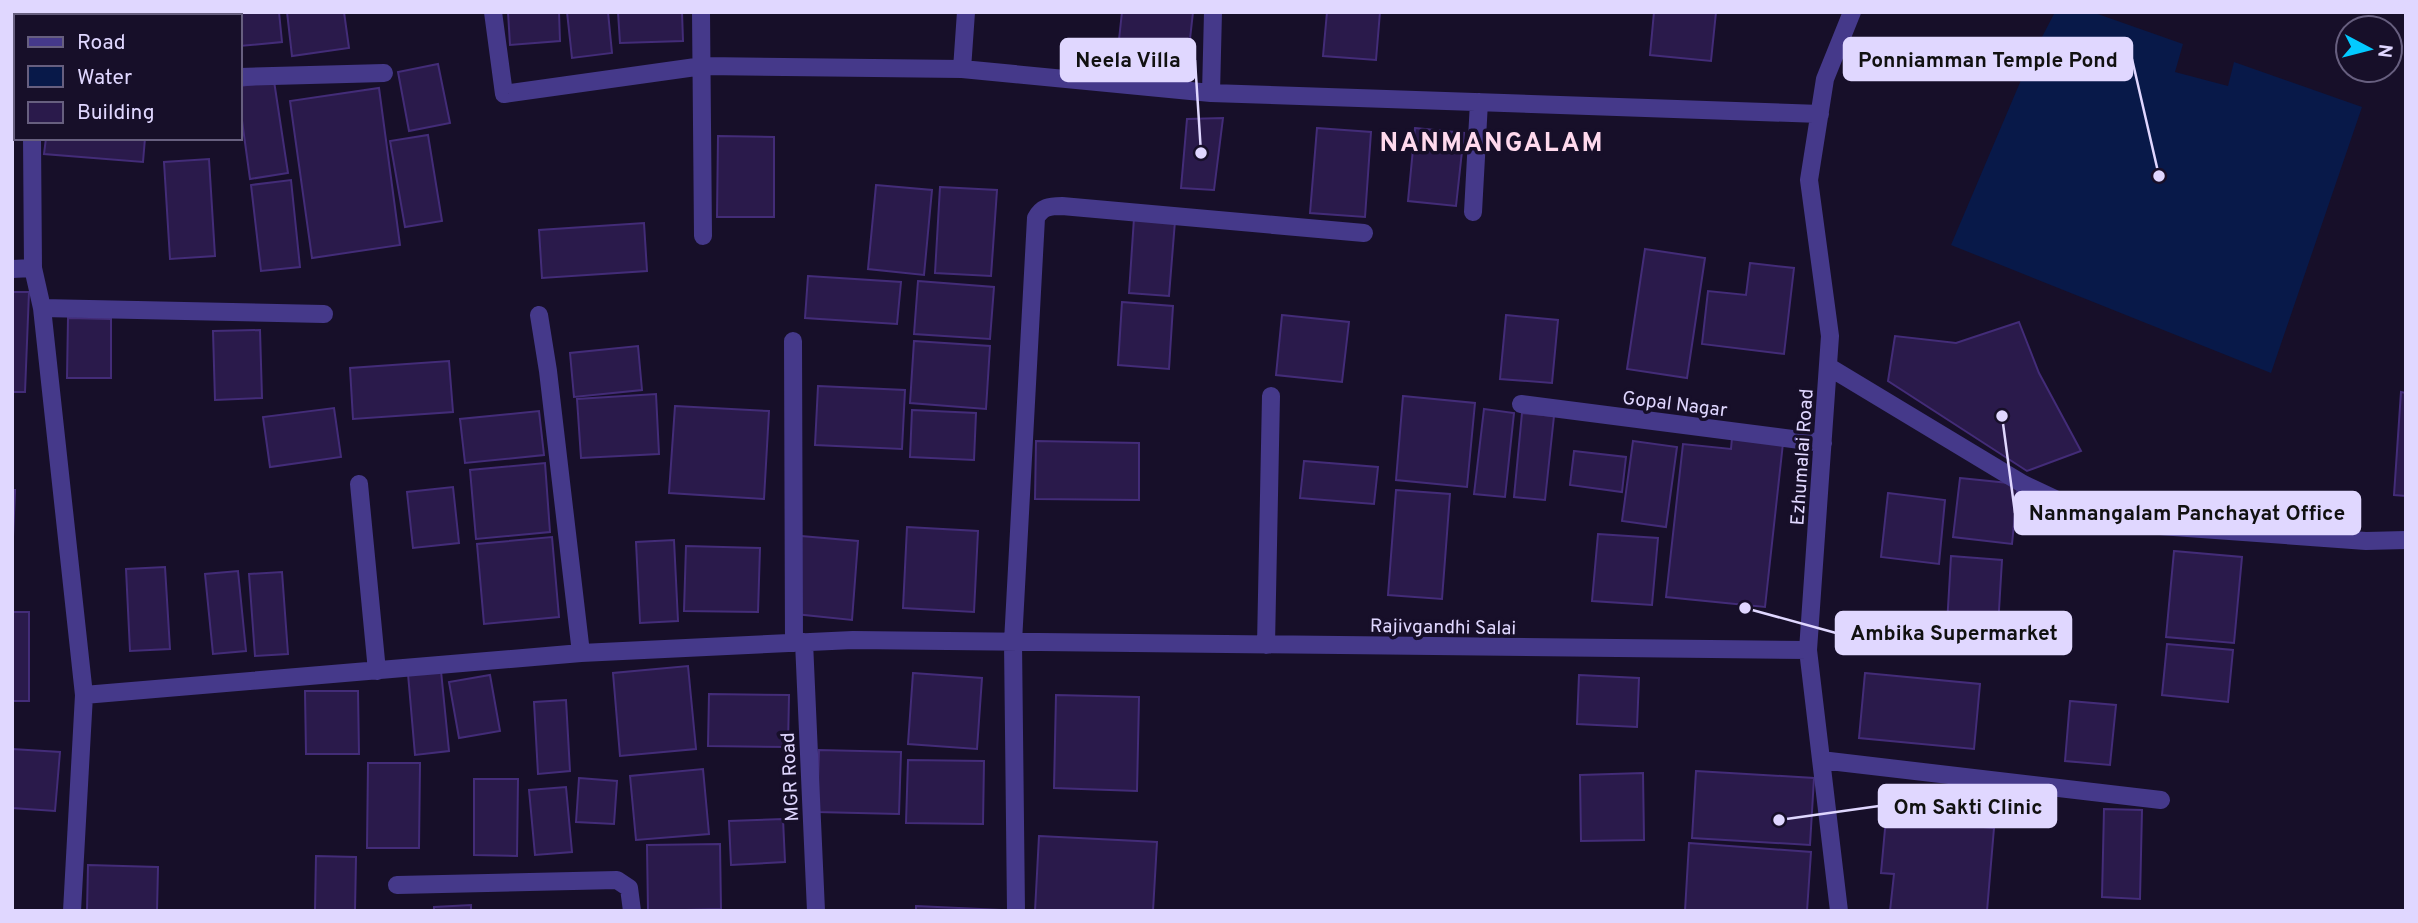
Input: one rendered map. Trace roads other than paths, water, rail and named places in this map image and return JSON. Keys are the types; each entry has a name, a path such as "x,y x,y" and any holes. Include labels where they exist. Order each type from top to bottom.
{"street":[{"path":"493,12 505,94 703,66 962,69 1211,93 1820,114"},
{"path":"701,12 703,236"},
{"path":"962,69 966,12"},
{"path":"1211,93 1213,12"},
{"name":"Ezhumalai Road","path":"1839,911 1808,650 1830,336 1809,180 1825,79 1852,12"},
{"path":"242,77 384,73"},
{"path":"1474,212 1479,102"},
{"path":"32,140 33,268 43,308 84,695 72,911"},
{"path":"1017,911 1013,642 1036,219 1041,210 1062,206 1364,233"},
{"path":"12,269 33,268"},
{"path":"43,308 324,314"},
{"path":"540,315 581,653"},
{"name":"MGR Road","path":"793,341 799,643 816,911"},
{"path":"1829,368 2023,484 2104,522 2366,541 2406,540"},
{"path":"1266,645 1271,396"},
{"name":"Gopal Nagar","path":"1521,404 1823,443"},
{"path":"359,485 377,671"},
{"name":"Rajivgandhi Salai","path":"84,695 581,653 853,640 1808,650"},
{"path":"1821,760 2161,800"},
{"path":"397,885 617,880 629,888 632,911"}],"water":[{"path":"2055,12 2092,12 2183,44 2175,72 2228,86 2234,62 2362,107 2271,373 1951,245 2027,66"}],"place":[{"name":"Neela Villa","path":"1201,153"},
{"name":"Ponniamman Temple Pond","path":"2159,176"},
{"name":"Nanmangalam Panchayat Office","path":"2002,416"},
{"name":"Ambika Supermarket","path":"1745,608"},
{"name":"Om Sakti Clinic","path":"1779,820"}],"district":[{"name":"NANMANGALAM","path":"1492,142"}]}
